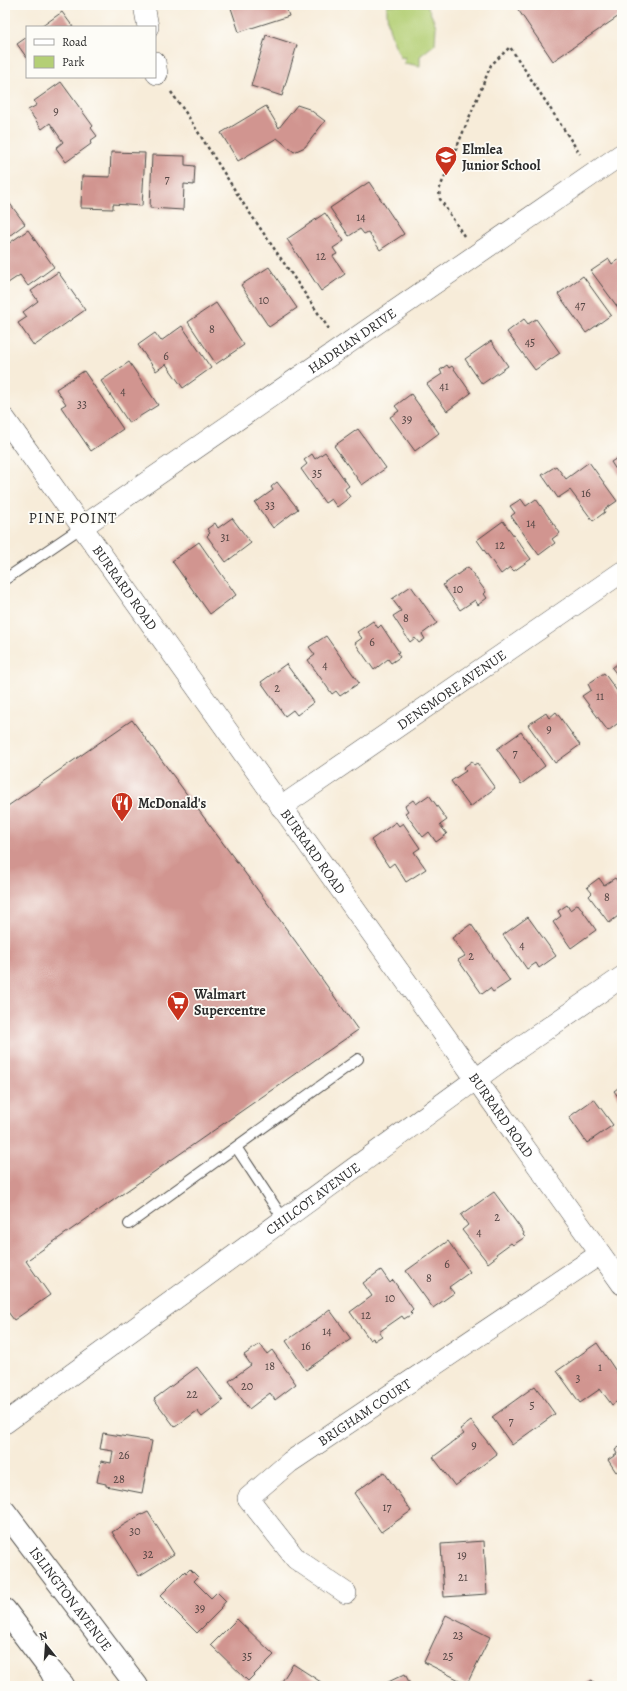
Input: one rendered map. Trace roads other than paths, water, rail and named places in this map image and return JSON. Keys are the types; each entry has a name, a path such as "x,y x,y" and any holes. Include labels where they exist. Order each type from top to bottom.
{"main road":[{"name":"ISLINGTON AVENUE","path":"5,1512 136,1686"},
{"path":"5,1610 58,1681"}],"street":[{"path":"144,5 148,26"},
{"name":"HADRIAN DRIVE","path":"82,526 622,154"},
{"name":"BURRARD ROAD","path":"5,419 622,1284"},
{"name":"DENSMORE AVENUE","path":"281,806 622,572"},
{"name":"CHILCOT AVENUE","path":"5,1424 476,1080 622,977"},
{"name":"BRIGHAM COURT","path":"346,1593 296,1559 248,1498 290,1462 600,1254"}],"lane":[{"path":"7,578 82,526"},
{"path":"129,1224 358,1059"},
{"path":"236,1147 284,1220"}],"place":[{"name":"Elmlea Junior School","path":"446,176"},
{"name":"McDonald's","path":"122,822"},
{"name":"Walmart Supercentre","path":"178,1022"}],"district":[{"name":"PINE POINT","path":"73,518"}]}
